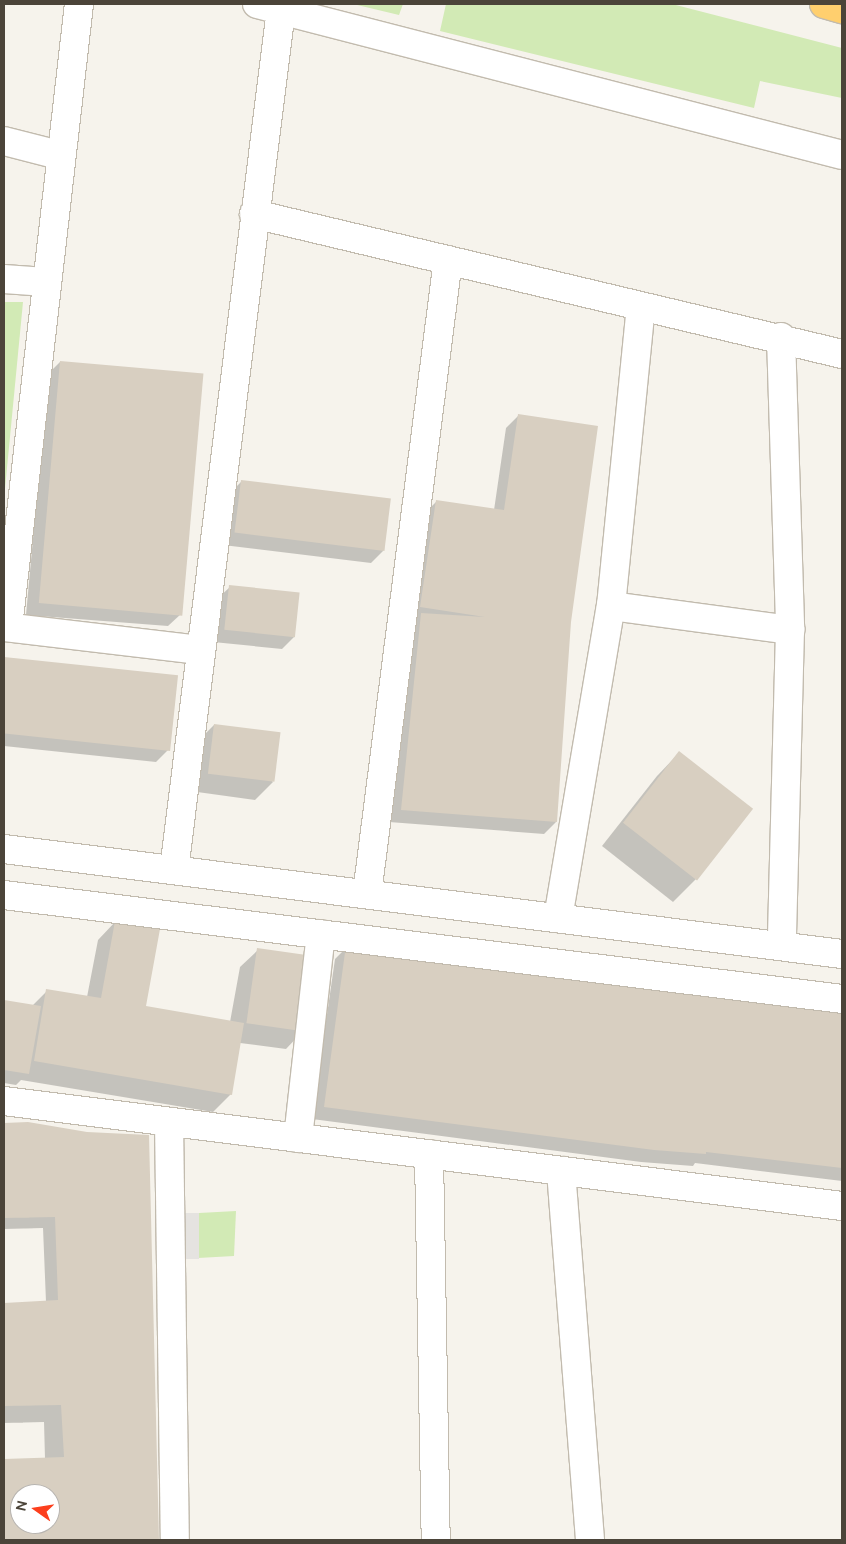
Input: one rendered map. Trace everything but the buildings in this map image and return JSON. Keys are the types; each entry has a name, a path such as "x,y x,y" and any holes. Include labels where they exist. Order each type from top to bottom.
{"highway":[{"path":"824,4 842,8"}],"street":[{"path":"79,4 59,156 6,627 201,650"},
{"path":"174,870 254,214 269,7 842,155"},
{"path":"4,141 59,156"},
{"path":"254,214 641,308 781,337 842,354"},
{"path":"367,894 448,260"},
{"path":"4,279 46,282"},
{"path":"558,918 611,606 641,308"},
{"path":"781,337 790,630 782,946"},
{"path":"611,606 790,630"},
{"path":"4,849 842,954"},
{"path":"4,895 842,999"},
{"path":"298,1138 321,934"},
{"path":"4,1101 842,1206"},
{"path":"169,1122 175,1540"},
{"path":"429,1154 436,1540"},
{"path":"561,1171 590,1540"}],"green space":[{"path":"353,4 403,4 399,15"},
{"path":"446,4 672,4 842,48 842,98 760,81 754,108 440,31"},
{"path":"4,302 23,302 4,499"},
{"path":"236,1211 234,1256 198,1258 199,1213"}],"shaded area":[{"path":"179,1213 199,1213 199,1259 179,1259"}]}
